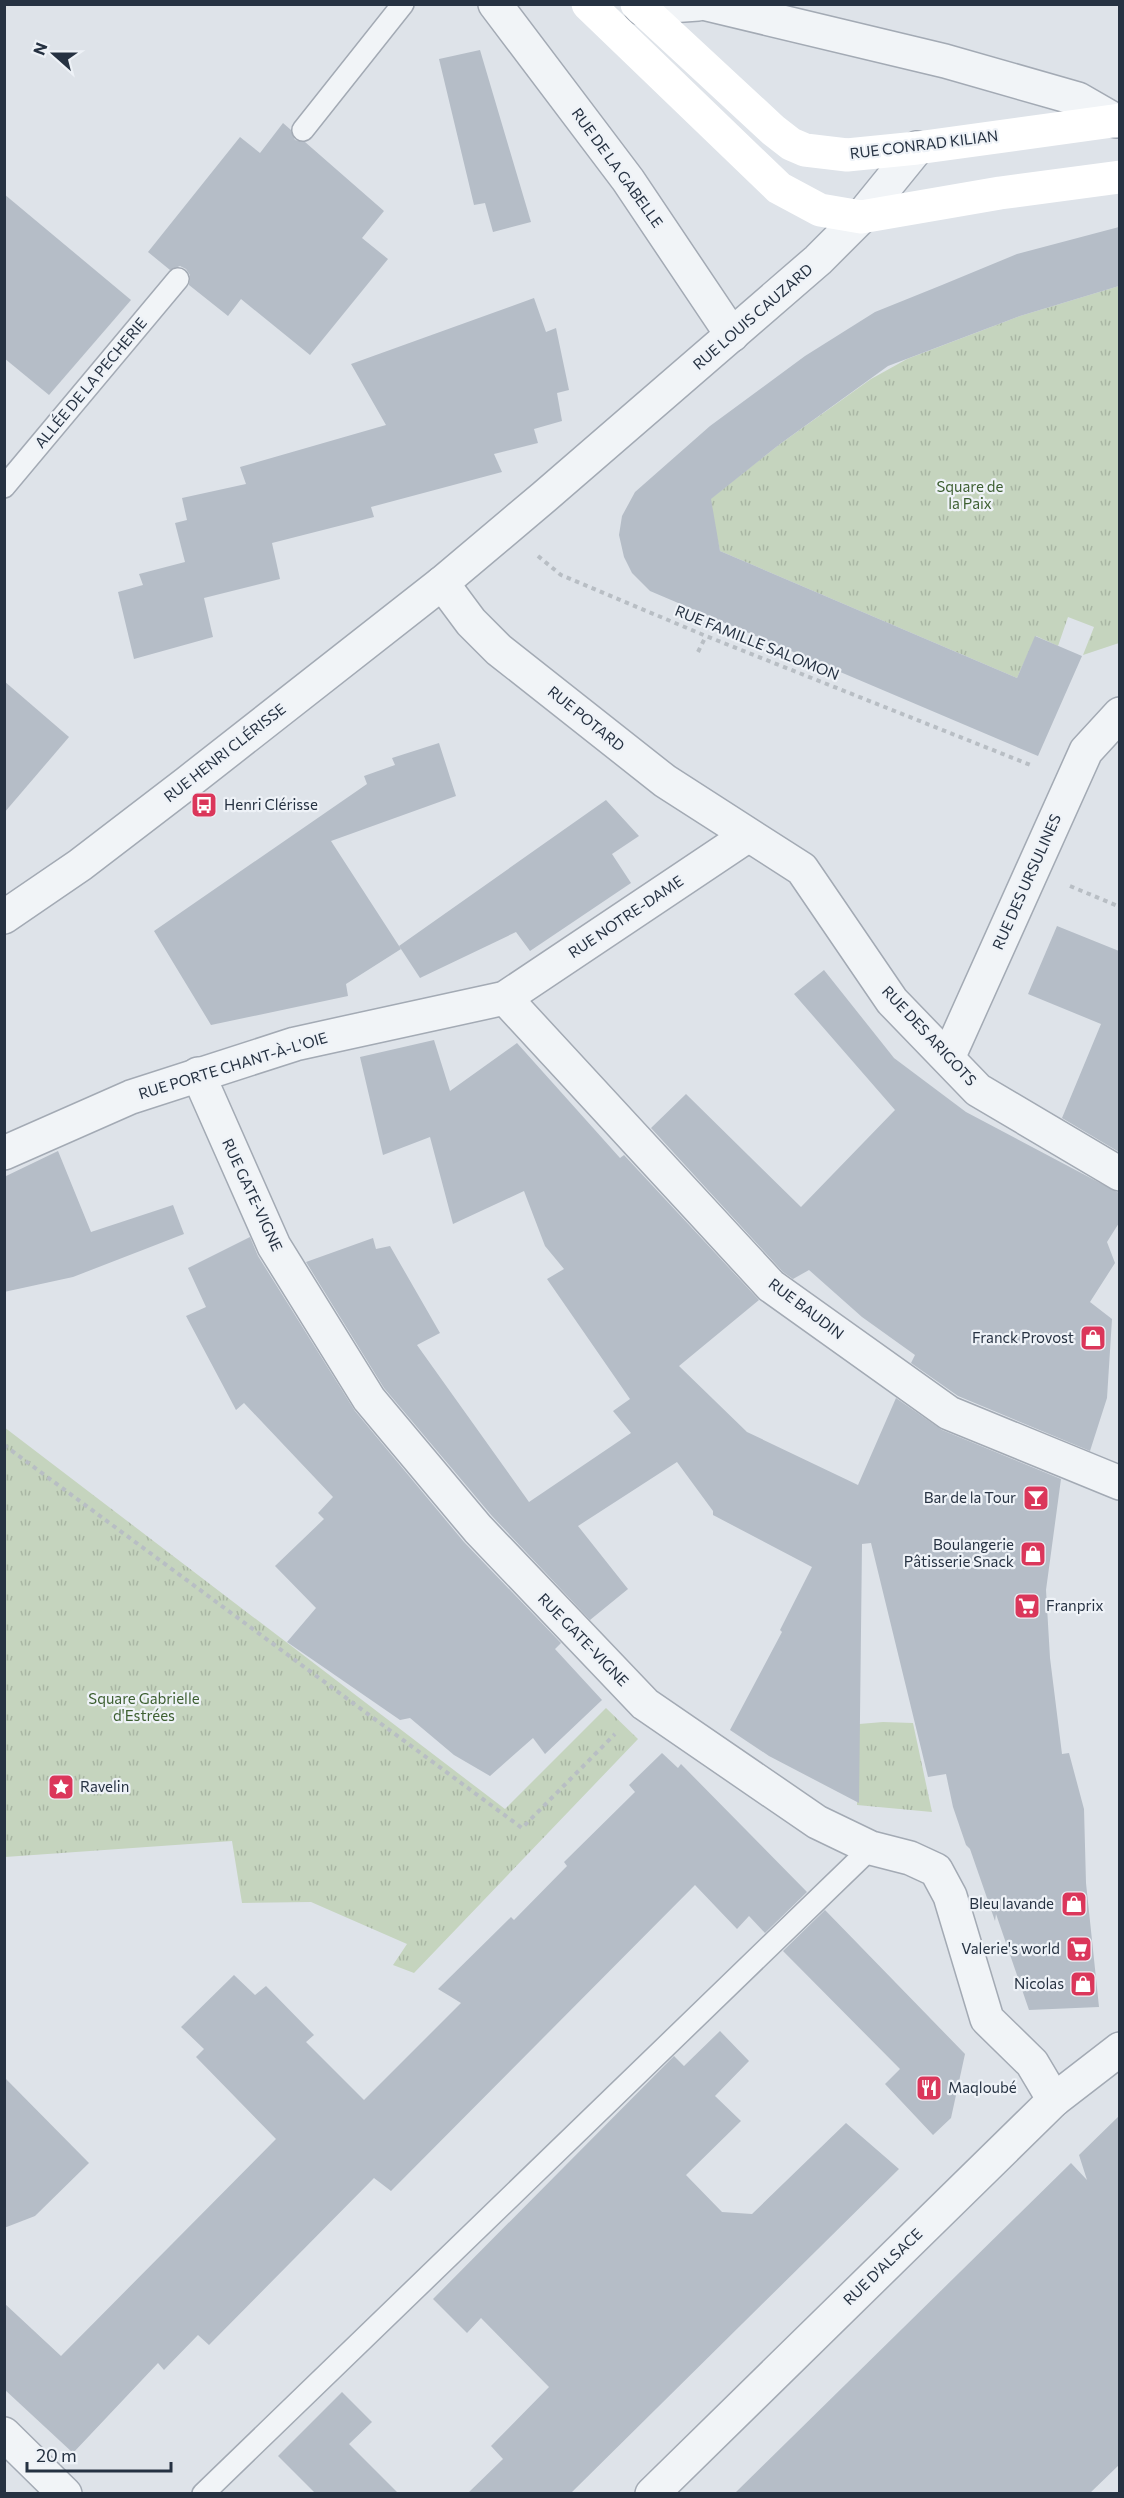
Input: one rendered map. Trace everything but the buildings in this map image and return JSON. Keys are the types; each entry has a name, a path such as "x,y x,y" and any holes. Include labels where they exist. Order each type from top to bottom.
{"main road":[{"path":"588,4 779,188 820,210 861,217 1000,193 1119,177"},
{"name":"RUE CONRAD KILIAN","path":"639,6 791,144 820,153 847,155 917,148 1118,120"}],"street":[{"name":"RUE DE LA GABELLE","path":"495,4 628,180 732,335"},
{"name":"RUE CONRAD KILIAN","path":"639,6 698,4"},
{"name":"RUE CONRAD KILIAN","path":"707,4 945,61 1078,99 1118,120"},
{"name":"RUE LOUIS CAUZARD","path":"442,583 801,275 861,217 917,148"},
{"name":"RUE POTARD","path":"442,583 471,622 499,650 664,781 747,836"},
{"name":"RUE HENRI CLÉRISSE","path":"4,917 152,810 442,583"},
{"name":"RUE DES URSULINES","path":"948,1058 1086,750 1119,714"},
{"name":"RUE NOTRE-DAME","path":"505,998 747,836"},
{"name":"RUE DES ARIGOTS","path":"747,836 802,869 892,1001 978,1090 1119,1174"},
{"name":"RUE PORTE CHANT-À-L'OIE","path":"4,1153 131,1097 198,1074 295,1044 505,998"},
{"name":"RUE BAUDIN","path":"505,998 771,1286 949,1413 1119,1483"},
{"name":"RUE GATE-VIGNE","path":"198,1074 274,1246 369,1399 477,1529 645,1704 817,1822 871,1848 910,1858 936,1870 950,1896 987,2019 1032,2062 1054,2100"},
{"name":"RUE D'ALSACE","path":"652,2493 1054,2100 1119,2049"},
{"path":"4,2434 64,2493"}],"lane":[{"path":"303,130 403,4"},
{"name":"ALLÉE DE LA PECHERIE","path":"4,487 178,279"},
{"path":"203,2493 871,1848"}],"path":[{"name":"RUE FAMILLE SALOMON","path":"544,497 535,531 537,555 561,575 706,636 1029,765"},
{"path":"698,652 706,636"},
{"path":"1034,870 1119,907"},
{"path":"4,1445 522,1828 645,1704"}],"green space":[{"name":"Square de la Paix","path":"1119,286 1119,643 1083,655 1094,627 1068,617 1058,646 1036,636 1017,678 720,551 709,500 780,444 871,379 907,359 1020,316"},
{"name":"Square Gabrielle d'Estrées","path":"4,1427 505,1809 606,1708 638,1739 414,1973 393,1965 407,1944 311,1902 242,1903 232,1841 5,1857"},
{"path":"913,1723 932,1812 857,1805 859,1724"}],"place":[{"name":"Henri Clérisse","path":"204,805"},
{"name":"Franck Provost","path":"1093,1338"},
{"name":"Bar de la Tour","path":"1036,1498"},
{"name":"Boulangerie Pâtisserie Snack","path":"1033,1554"},
{"name":"Franprix","path":"1027,1606"},
{"name":"Ravelin","path":"61,1787"},
{"name":"Bleu lavande","path":"1074,1904"},
{"name":"Valerie's world","path":"1079,1949"},
{"name":"Nicolas","path":"1083,1984"},
{"name":"Maqloubé","path":"929,2088"}]}
